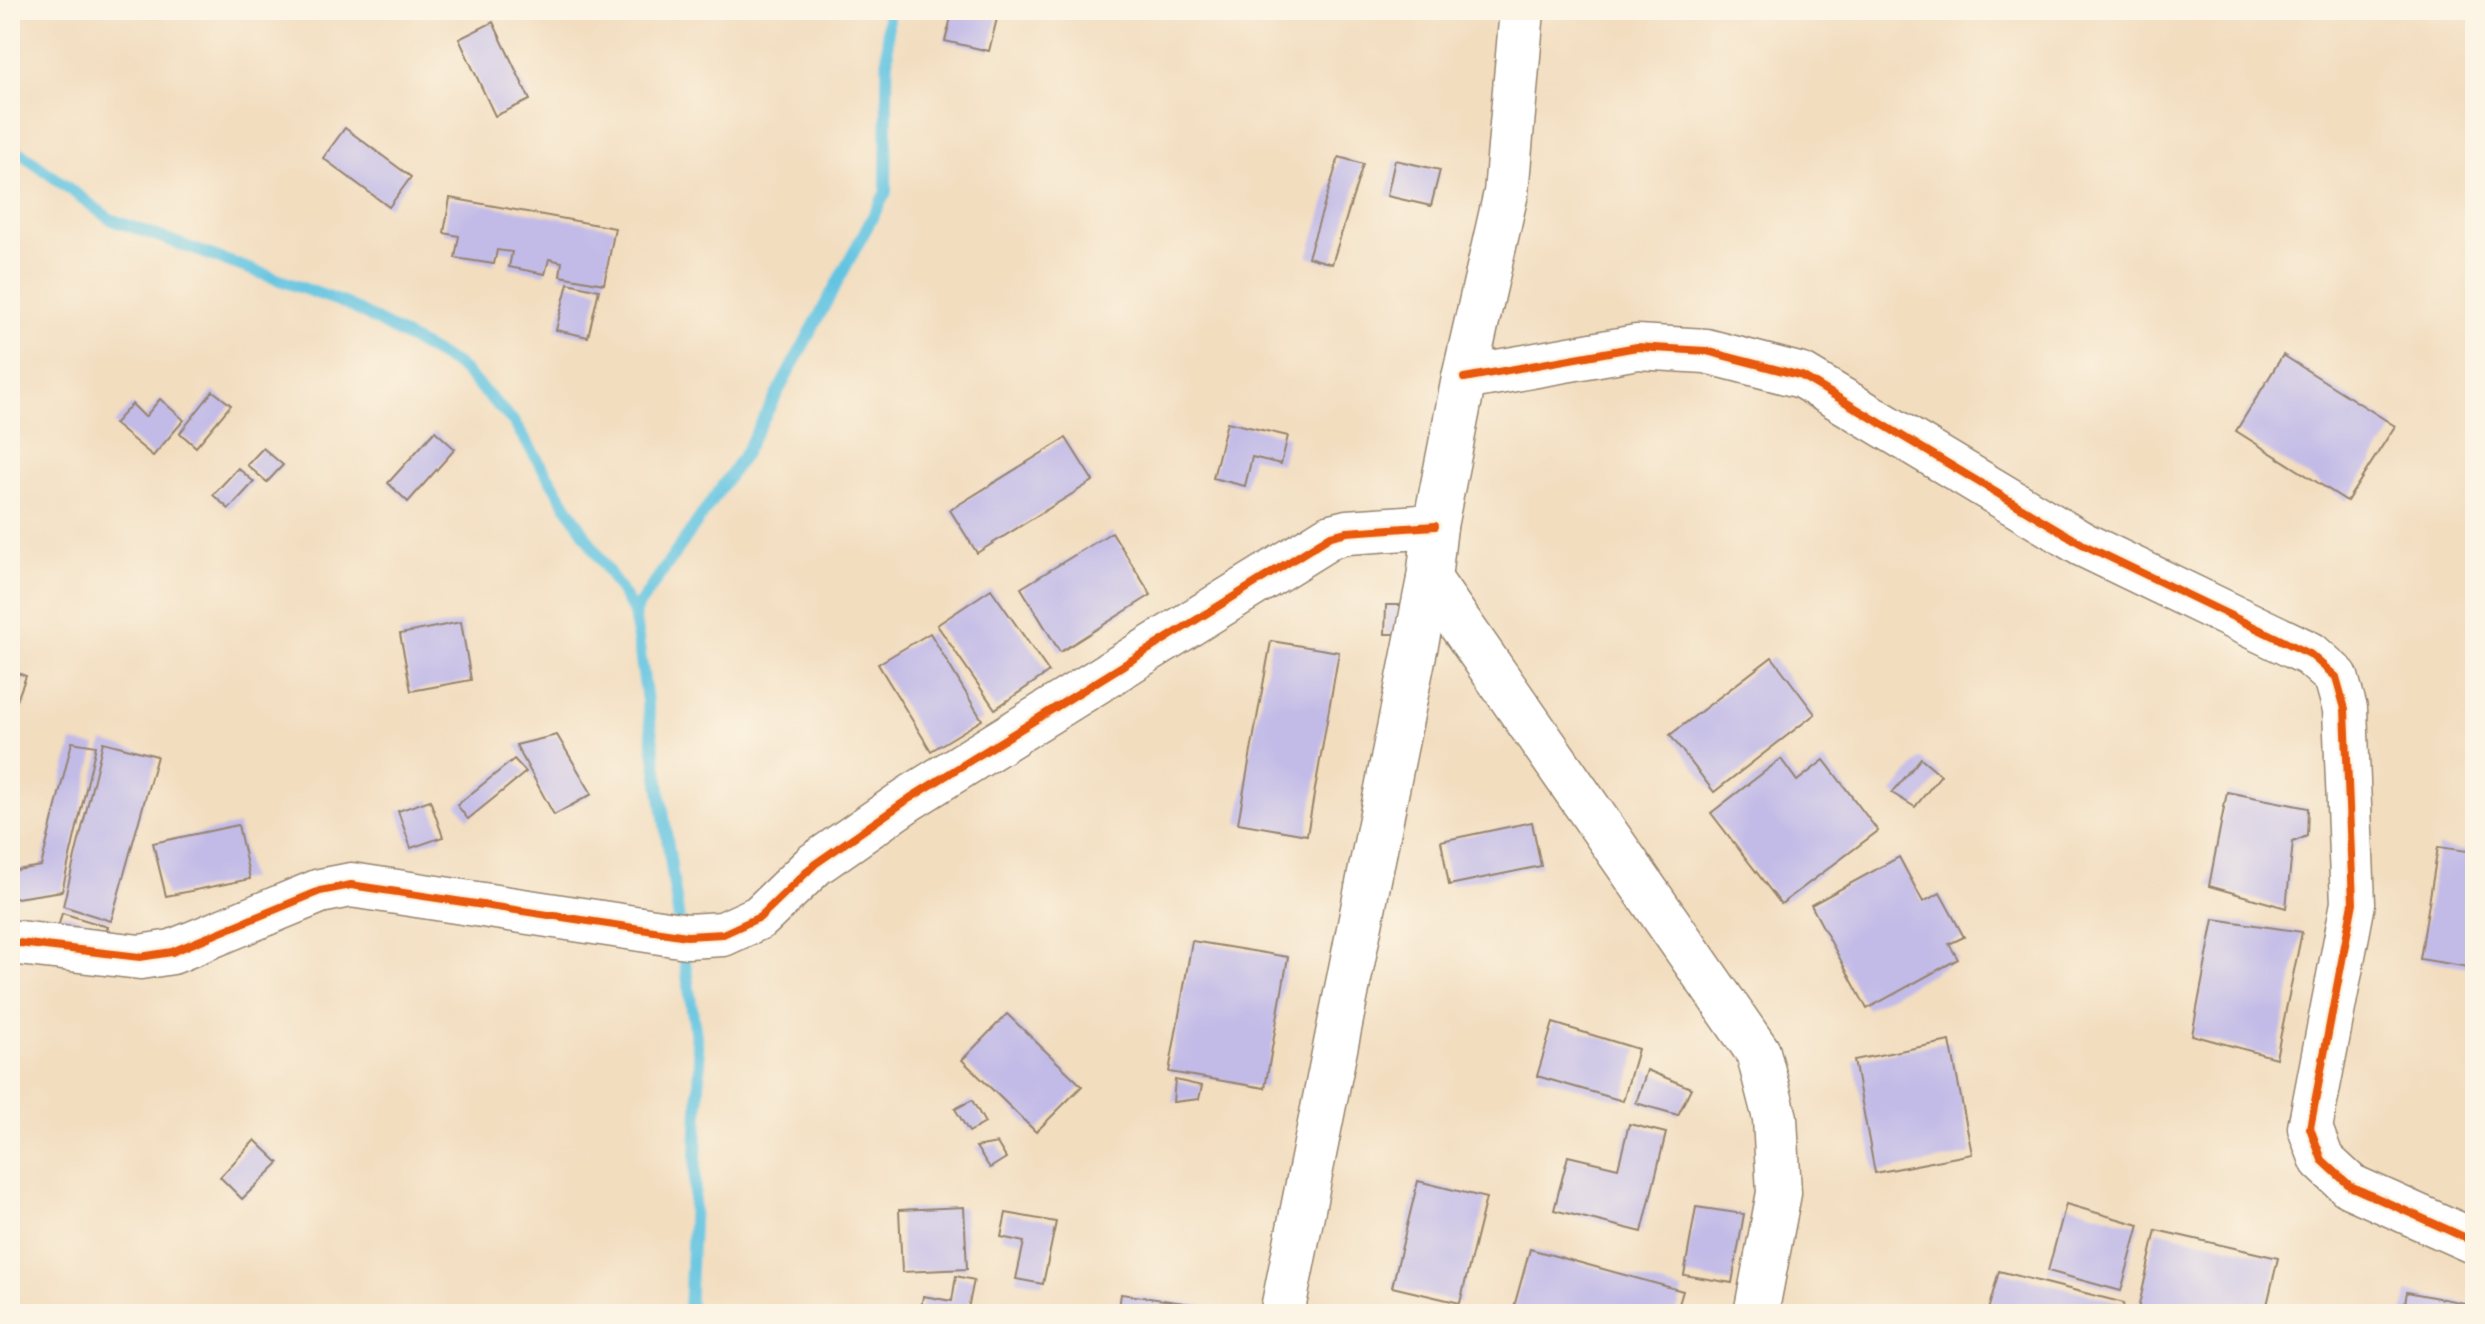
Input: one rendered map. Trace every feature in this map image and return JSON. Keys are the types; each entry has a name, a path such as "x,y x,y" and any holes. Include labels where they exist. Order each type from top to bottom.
{"street":[{"path":"1282,1314 1429,579 1435,526 1464,378 1506,193 1522,10"},
{"path":"1464,378 1637,347 1706,351 1802,376 2082,544 2310,654 2336,677 2345,709 2353,903 2310,1128 2322,1160 2350,1186 2475,1242"},
{"path":"10,942 140,957 172,952 320,891 351,885 687,936 723,934 760,917 815,864 910,798 1331,536 1347,532 1435,526"},
{"path":"1429,579 1758,1052 1775,1118 1779,1193 1756,1314"}],"building":[{"path":"953,10 999,10 989,51 945,41"},
{"path":"493,22 530,100 495,116 459,39"},
{"path":"345,128 411,177 389,207 323,158"},
{"path":"1339,157 1363,164 1332,264 1308,257"},
{"path":"1395,160 1440,170 1431,206 1387,196"},
{"path":"450,198 615,228 604,284 560,276 562,262 549,259 545,274 509,267 512,252 497,250 494,264 455,258 459,236 444,233"},
{"path":"568,283 599,290 588,337 556,330"},
{"path":"2283,355 2395,426 2347,501 2236,431"},
{"path":"213,391 231,405 196,447 180,433"},
{"path":"160,399 184,420 153,456 114,424 132,404 145,417"},
{"path":"1227,422 1288,436 1281,464 1252,457 1245,486 1213,478"},
{"path":"435,431 455,449 408,502 388,483"},
{"path":"1066,438 1093,481 977,553 950,510"},
{"path":"263,448 283,465 267,482 247,465"},
{"path":"238,468 254,482 229,509 213,495"},
{"path":"1112,532 1151,595 1060,652 1021,588"},
{"path":"991,589 1049,672 995,709 937,625"},
{"path":"1386,605 1417,605 1417,634 1385,634"},
{"path":"461,622 471,680 411,691 400,634"},
{"path":"930,633 982,720 931,751 878,664"},
{"path":"1271,641 1339,652 1307,835 1238,823"},
{"path":"1772,657 1815,714 1714,792 1670,735"},
{"path":"10,670 26,676 16,703 10,701"},
{"path":"557,735 592,794 554,815 516,745"},
{"path":"72,742 96,746 62,891 10,899 10,871 41,866"},
{"path":"103,742 157,756 111,921 63,906"},
{"path":"1921,758 1941,775 1915,807 1892,793"},
{"path":"514,759 526,772 468,819 457,805"},
{"path":"1781,759 1797,781 1824,760 1878,831 1781,904 1711,813"},
{"path":"2227,792 2308,808 2307,836 2293,842 2286,908 2209,886"},
{"path":"430,800 443,837 411,848 398,811"},
{"path":"1532,822 1541,866 1449,885 1441,841"},
{"path":"238,825 250,879 166,896 153,843"},
{"path":"2438,847 2475,852 2475,968 2420,959"},
{"path":"1899,857 1923,902 1940,893 1964,937 1949,944 1958,959 1867,1009 1811,905"},
{"path":"62,913 108,927 104,941 58,928"},
{"path":"2214,919 2302,932 2276,1058 2192,1035"},
{"path":"1192,941 1288,957 1265,1088 1169,1072"},
{"path":"1007,1014 1082,1086 1036,1132 962,1060"},
{"path":"1553,1023 1638,1049 1623,1101 1537,1076"},
{"path":"1950,1041 1972,1154 1875,1173 1854,1060"},
{"path":"1647,1070 1691,1088 1678,1115 1636,1103"},
{"path":"1175,1080 1202,1086 1199,1099 1173,1102"},
{"path":"972,1100 985,1123 969,1132 955,1109"},
{"path":"1629,1124 1666,1133 1642,1232 1554,1210 1568,1156 1618,1168"},
{"path":"255,1140 279,1163 242,1199 220,1177"},
{"path":"997,1143 1006,1158 990,1168 976,1147"},
{"path":"1418,1181 1486,1198 1460,1303 1392,1287"},
{"path":"2066,1204 2139,1225 2121,1291 2048,1271"},
{"path":"964,1207 967,1269 902,1272 899,1210"},
{"path":"1696,1207 1744,1214 1732,1283 1684,1275"},
{"path":"1006,1213 1056,1222 1043,1284 1016,1279 1024,1242 1001,1237"},
{"path":"2156,1230 2278,1258 2265,1314 2137,1314"},
{"path":"1530,1249 1683,1291 1676,1314 1512,1314"},
{"path":"1999,1271 2124,1303 2121,1314 1987,1314"},
{"path":"956,1276 974,1280 967,1314 920,1314 923,1296 952,1301"},
{"path":"2407,1292 2475,1305 2475,1314 2403,1314"},
{"path":"1121,1294 1206,1306 1205,1314 1118,1314"}],"waterway":[{"path":"634,612 744,455 886,192 888,10"},
{"path":"2470,10 2475,16"},
{"path":"10,145 110,219 347,304 459,366 513,421 634,612 700,1064 689,1314"}],"cycle path":[{"path":"1464,378 1637,347 1706,351 1802,376 2082,544 2310,654 2336,677 2345,709 2353,903 2310,1128 2322,1160 2350,1186 2475,1242"},
{"path":"10,942 140,957 172,952 320,891 351,885 687,936 723,934 760,917 815,864 910,798 1331,536 1347,532 1435,526"}]}
